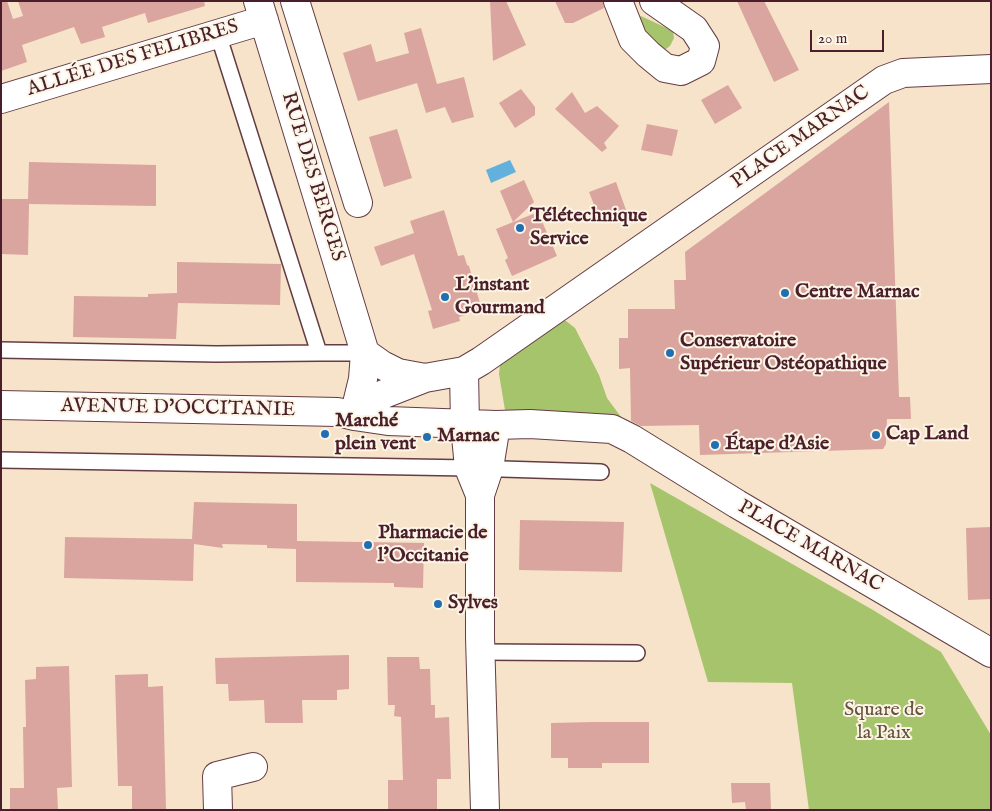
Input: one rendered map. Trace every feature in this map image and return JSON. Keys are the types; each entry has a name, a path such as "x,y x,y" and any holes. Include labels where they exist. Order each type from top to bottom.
{"street":[{"name":"RUE DES BERGES","path":"295,1 358,203"},
{"path":"618,1 633,39 665,68 681,71 701,61 705,46 694,29 654,1"},
{"name":"RUE DES BERGES","path":"261,11 365,353"},
{"name":"ALLÉE DES FELIBRES","path":"1,99 218,34 261,11"},
{"name":"PLACE MARNAC","path":"464,371 481,362 630,259 884,80 903,73 991,69"},
{"path":"365,353 398,373 425,378"},
{"path":"354,416 363,378 365,353"},
{"path":"354,416 384,394 425,378 464,371 465,425 479,468 485,810"},
{"name":"AVENUE D'OCCITANIE","path":"1,405 338,412 388,421 496,426 530,424 583,426 612,429 632,439"},
{"path":"479,468 496,426"},
{"name":"PLACE MARNAC","path":"632,439 737,504 991,653"},
{"path":"218,810 217,776 253,767"}],"lane":[{"path":"218,34 319,353"},
{"path":"1,350 216,354 365,353"},
{"path":"1,460 479,468 601,472"},
{"path":"481,652 637,653"}],"green space":[{"path":"641,16 673,31 674,38 670,46 666,49 658,47 641,27 638,18"},
{"path":"561,320 566,321 575,328 599,375 607,398 621,417 505,410 499,374 500,364"},
{"name":"Square de la Paix","path":"650,483 873,610 941,652 991,735 991,810 809,810 792,683 708,682"}],"water":[{"path":"510,160 516,172 491,183 486,170"}],"building":[{"path":"1,1 7,1 13,19 23,16 18,1 204,1 205,6 148,23 145,13 102,27 105,37 81,44 74,27 22,45 27,62 1,71"},
{"path":"490,1 506,1 526,45 493,61"},
{"path":"555,1 603,1 604,8 573,23 565,23"},
{"path":"737,1 764,1 799,70 774,82"},
{"path":"421,28 437,84 464,77 474,117 452,123 445,107 426,113 417,83 358,101 343,53 371,44 376,62 409,53 404,33"},
{"path":"728,85 742,108 715,124 701,100"},
{"path":"521,89 535,107 535,115 515,128 499,103"},
{"path":"572,92 585,113 597,106 619,126 604,143 607,148 602,152 555,109"},
{"name":"Centre Marnac","path":"889,102 899,397 910,397 911,419 887,419 886,444 883,449 700,455 699,425 641,426 631,421 630,368 619,369 619,338 628,338 628,309 675,309 674,280 686,280 685,252"},
{"path":"647,124 678,130 672,156 641,150"},
{"path":"397,129 412,178 384,187 369,137"},
{"path":"29,162 156,165 156,206 29,204 28,255 1,254 1,199 28,199"},
{"path":"524,180 534,202 513,222 500,191"},
{"path":"616,182 626,210 600,220 589,192"},
{"path":"444,210 458,256 464,255 469,266 482,310 459,317 460,321 433,329 428,311 432,310 414,254 381,266 374,247 414,233 410,221"},
{"name":"Télétechnique Service","path":"538,212 557,256 512,276 505,260 508,258 496,229"},
{"path":"177,262 281,264 280,305 178,303 176,339 73,337 74,296 148,297 148,294 177,293"},
{"path":"194,502 297,504 297,541 424,543 423,588 394,587 394,583 296,582 296,549 267,548 267,545 222,544 223,548 194,544 193,581 64,578 65,537 192,539"},
{"path":"520,520 624,522 622,572 519,570"},
{"path":"991,527 991,599 968,600 966,528"},
{"path":"349,655 349,689 337,690 337,700 302,700 303,723 265,723 264,700 229,701 228,684 216,684 215,658"},
{"path":"387,657 419,657 420,669 430,669 431,705 435,705 435,718 449,717 451,779 437,779 437,810 388,810 388,780 403,780 401,717 394,716 395,705 388,705"},
{"path":"69,666 72,787 57,788 58,810 10,810 10,788 24,788 23,727 26,727 25,680 36,679 36,667"},
{"path":"148,674 148,687 163,686 166,810 132,810 132,786 118,786 115,675"},
{"path":"649,722 649,763 602,763 602,768 568,768 568,758 551,758 551,723"},
{"path":"731,783 770,783 771,810 746,810 745,802 732,803"}],"place":[{"name":"Télétechnique Service","path":"520,228"},
{"name":"Centre Marnac","path":"785,293"},
{"name":"L'instant Gourmand","path":"445,297"},
{"name":"Conservatoire Supérieur Ostéopathique","path":"670,353"},
{"name":"Marché plein vent","path":"325,434"},
{"name":"Cap Land","path":"876,435"},
{"name":"Marnac","path":"427,437"},
{"name":"Étape d'Asie","path":"715,445"},
{"name":"Pharmacie de l'Occitanie","path":"368,545"},
{"name":"Sylves","path":"438,604"}]}
